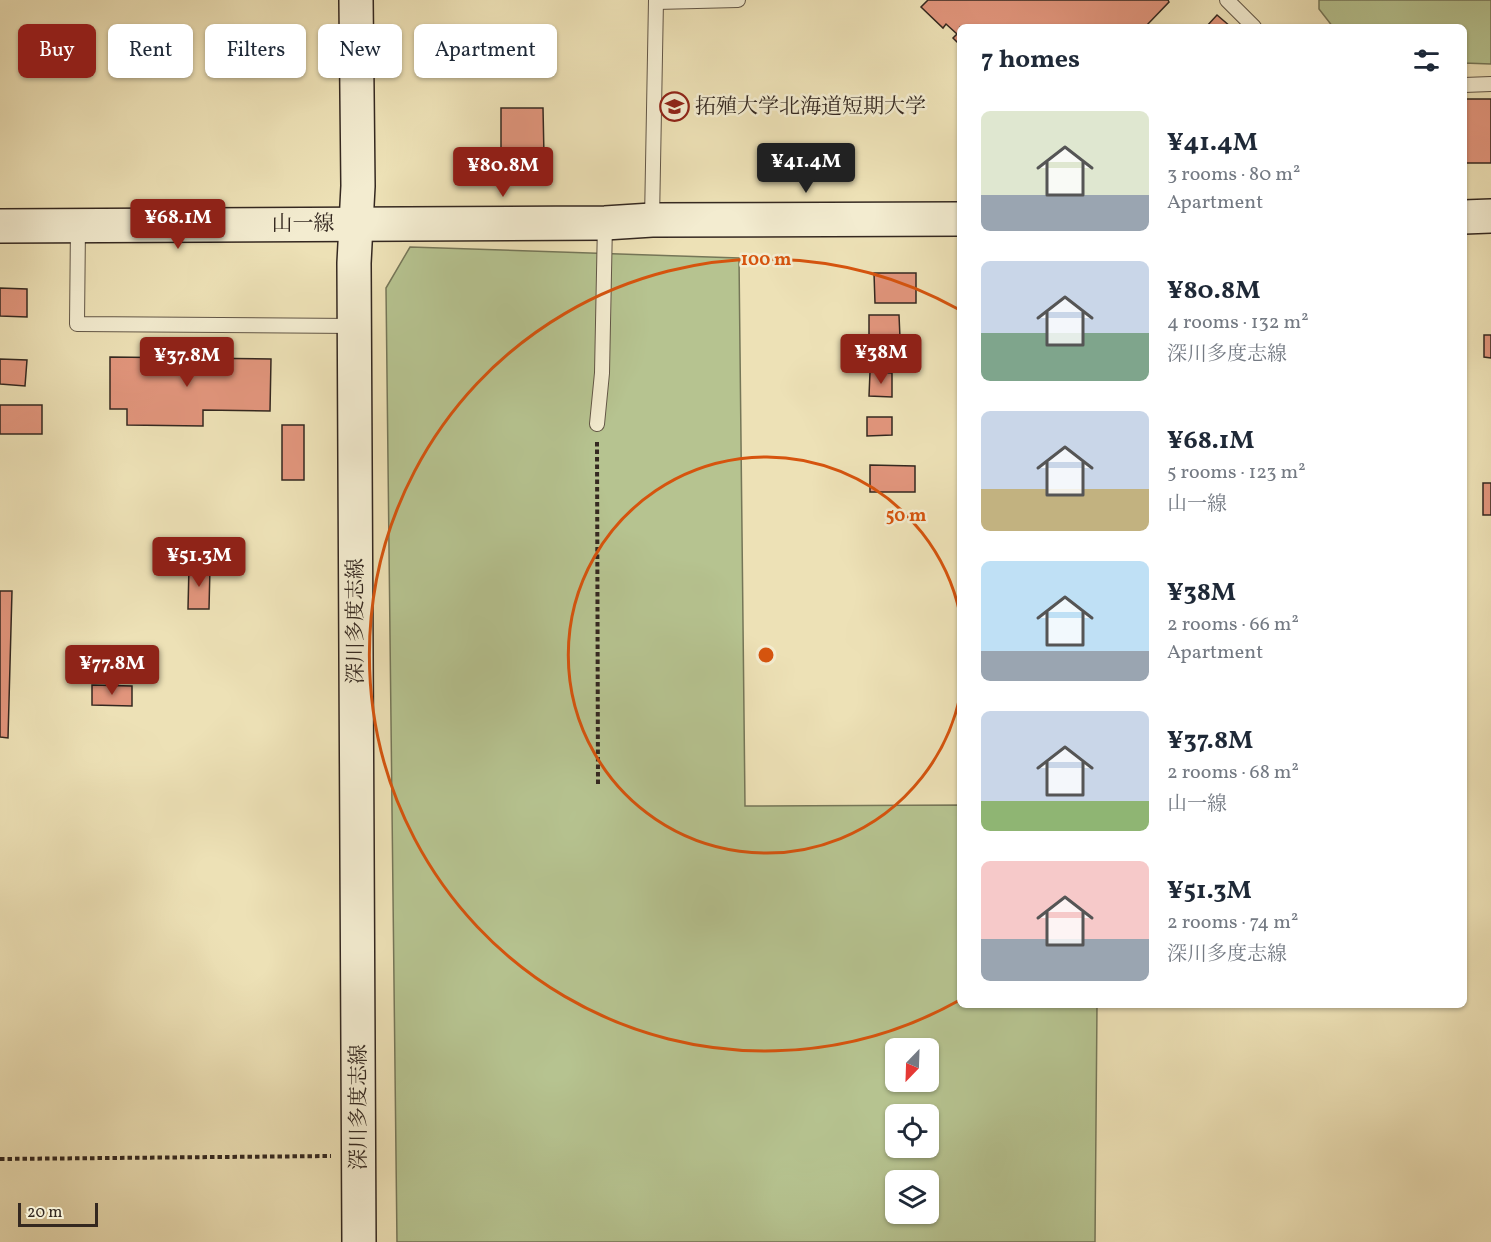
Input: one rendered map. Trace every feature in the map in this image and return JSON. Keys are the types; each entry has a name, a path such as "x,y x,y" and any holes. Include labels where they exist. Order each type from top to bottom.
{"main road":[{"name":"深川多度志線","path":"356,0 358,186 355,224 354,326 359,1242"},
{"path":"1467,217 1491,216"},
{"name":"山一線","path":"0,226 957,219"}],"lane":[{"path":"652,220 656,1 738,0"},
{"path":"1227,0 1251,24"},
{"path":"1467,84 1491,84"},
{"path":"597,424 602,373 605,223"},
{"path":"78,225 77,324 354,326"}],"path":[{"path":"597,424 598,785"},
{"path":"0,1159 338,1156"}],"green space":[{"path":"1319,0 1491,0 1491,64 1467,63 1467,24 1331,24 1319,9"},
{"path":"410,247 739,258 745,806 957,805 957,1008 1097,1008 1095,1242 397,1242 386,288"}],"building":[{"path":"928,0 1168,0 1169,2 1148,24 957,24 957,34 946,24 943,28 921,7"},
{"path":"1217,15 1228,24 1209,24"},
{"path":"1467,99 1491,99 1491,163 1467,163"},
{"path":"501,108 543,108 544,156 501,157"},
{"path":"874,273 916,273 916,303 875,303"},
{"path":"0,288 27,289 27,317 0,316"},
{"path":"869,315 899,315 900,338 869,337"},
{"path":"1484,335 1491,335 1491,358 1484,357"},
{"path":"110,357 271,359 270,411 203,410 203,426 127,425 127,409 110,409"},
{"path":"0,359 27,360 25,386 0,384"},
{"path":"870,372 892,373 892,397 869,396"},
{"path":"0,405 42,405 42,434 0,434"},
{"path":"867,417 892,417 892,435 867,436"},
{"path":"282,425 304,425 304,480 282,480"},
{"path":"870,465 915,466 915,492 870,492"},
{"path":"1483,483 1491,483 1491,515 1483,515"},
{"path":"189,566 210,567 209,609 188,609"},
{"path":"0,591 12,591 8,738 0,737"},
{"path":"92,685 132,686 132,706 92,705"}],"place":[{"name":"拓殖大学北海道短期大学","path":"674,107"}]}
